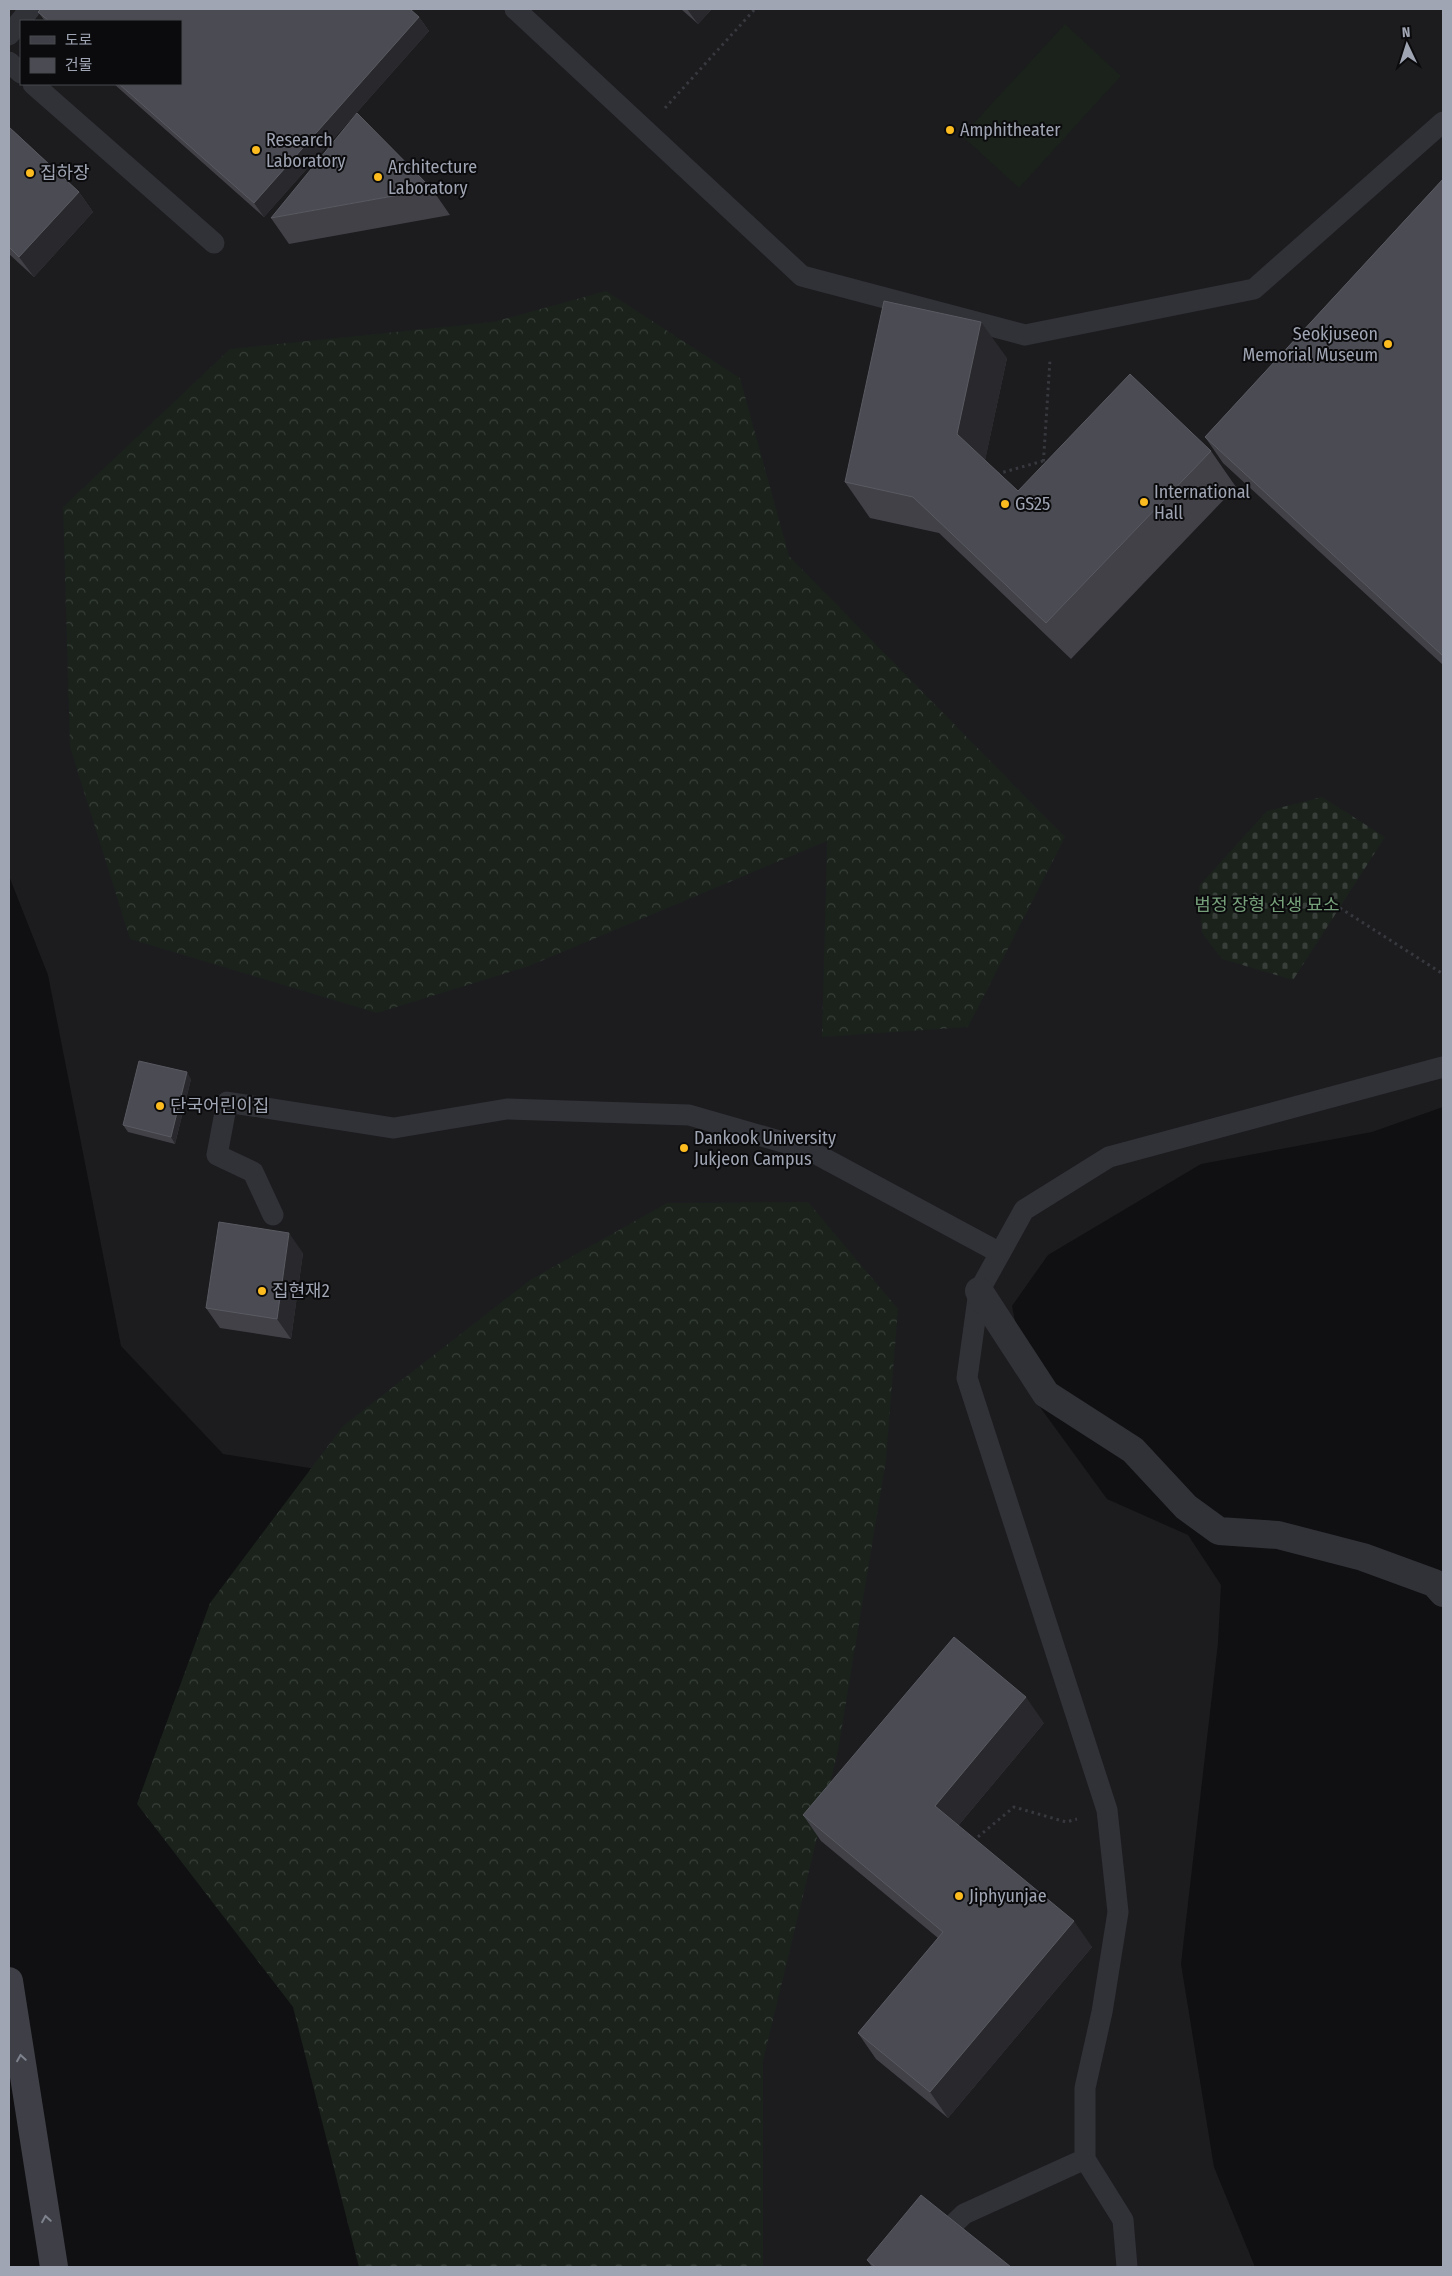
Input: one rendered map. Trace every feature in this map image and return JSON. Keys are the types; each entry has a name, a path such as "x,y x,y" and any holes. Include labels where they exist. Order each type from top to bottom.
{"main road":[{"path":"9,1981 54,2267"}],"street":[{"path":"979,1291 1046,1394 1133,1450 1186,1507 1219,1531 1278,1535 1363,1557 1434,1583 1443,1593"}],"lane":[{"path":"21,20 30,9"},
{"path":"515,9 802,276 1025,335 1254,290 1443,122"},
{"path":"9,35 20,21"},
{"path":"9,62 20,72"},
{"path":"34,85 214,243"},
{"path":"1127,2267 1123,2220 1084,2159 1085,2088 1102,2012 1118,1912 1107,1810 967,1378 979,1291 1024,1210 1109,1157 1443,1067"},
{"path":"273,1215 253,1172 217,1154 227,1102 394,1128 507,1109 690,1115 807,1150 1000,1253"},
{"path":"915,2267 932,2245 964,2214 1084,2159"}],"path":[{"path":"645,130 755,9"},
{"path":"1042,470 1053,329"},
{"path":"989,476 1043,461"},
{"path":"1340,908 1443,974"},
{"path":"969,1845 1014,1807 1066,1822 1107,1810"}],"shaded area":[{"name":"Dankook University Jukjeon Campus","path":"9,9 1443,9 1443,1107 1372,1132 1201,1164 1048,1255 1012,1306 1029,1392 1107,1499 1188,1535 1221,1585 1218,1643 1181,1964 1214,2167 1255,2267 721,2267 537,1505 223,1454 121,1346 48,975 9,876"}],"green space":[{"path":"1065,24 1121,76 1019,188 962,136"},
{"path":"606,291 740,378 789,556 1065,837 968,1027 822,1037 827,841 529,966 377,1013 130,939 70,747 63,507 230,349 493,322"},
{"name":"범정 장형 선생 묘소","path":"1322,797 1385,837 1293,980 1222,959 1202,933 1199,886 1267,811"},
{"path":"808,1202 898,1309 886,1460 838,1751 763,2061 763,2267 359,2267 293,2007 137,1804 210,1603 343,1426 530,1280 667,1203"}],"building":[{"name":"Research Laboratory","path":"41,9 410,9 419,17 254,203 120,85 182,85 182,20 48,20 38,12"},
{"path":"357,113 432,189 271,218"},
{"name":"집하장","path":"9,127 79,192 19,257 9,247"},
{"name":"Seokjuseon Memorial Museum","path":"1443,179 1443,656 1205,437"},
{"name":"International Hall","path":"884,301 981,322 957,434 1018,491 1130,374 1211,451 1046,623 913,497 845,482"},
{"name":"단국어린이집","path":"139,1061 187,1072 171,1137 123,1125"},
{"name":"집현재2","path":"219,1222 289,1233 277,1319 206,1308"},
{"name":"Jiphyunjae","path":"954,1637 1026,1697 935,1806 1074,1921 930,2092 858,2033 943,1932 803,1815"},
{"path":"921,2195 1011,2267 875,2267 867,2260"}],"place":[{"name":"Amphitheater","path":"950,130"},
{"name":"Research Laboratory","path":"256,150"},
{"name":"집하장","path":"30,173"},
{"name":"Architecture Laboratory","path":"378,177"},
{"name":"Seokjuseon Memorial Museum","path":"1388,344"},
{"name":"International Hall","path":"1144,502"},
{"name":"GS25","path":"1005,504"},
{"name":"단국어린이집","path":"160,1106"},
{"name":"Dankook University Jukjeon Campus","path":"684,1148"},
{"name":"집현재2","path":"262,1291"},
{"name":"Jiphyunjae","path":"959,1896"}]}
